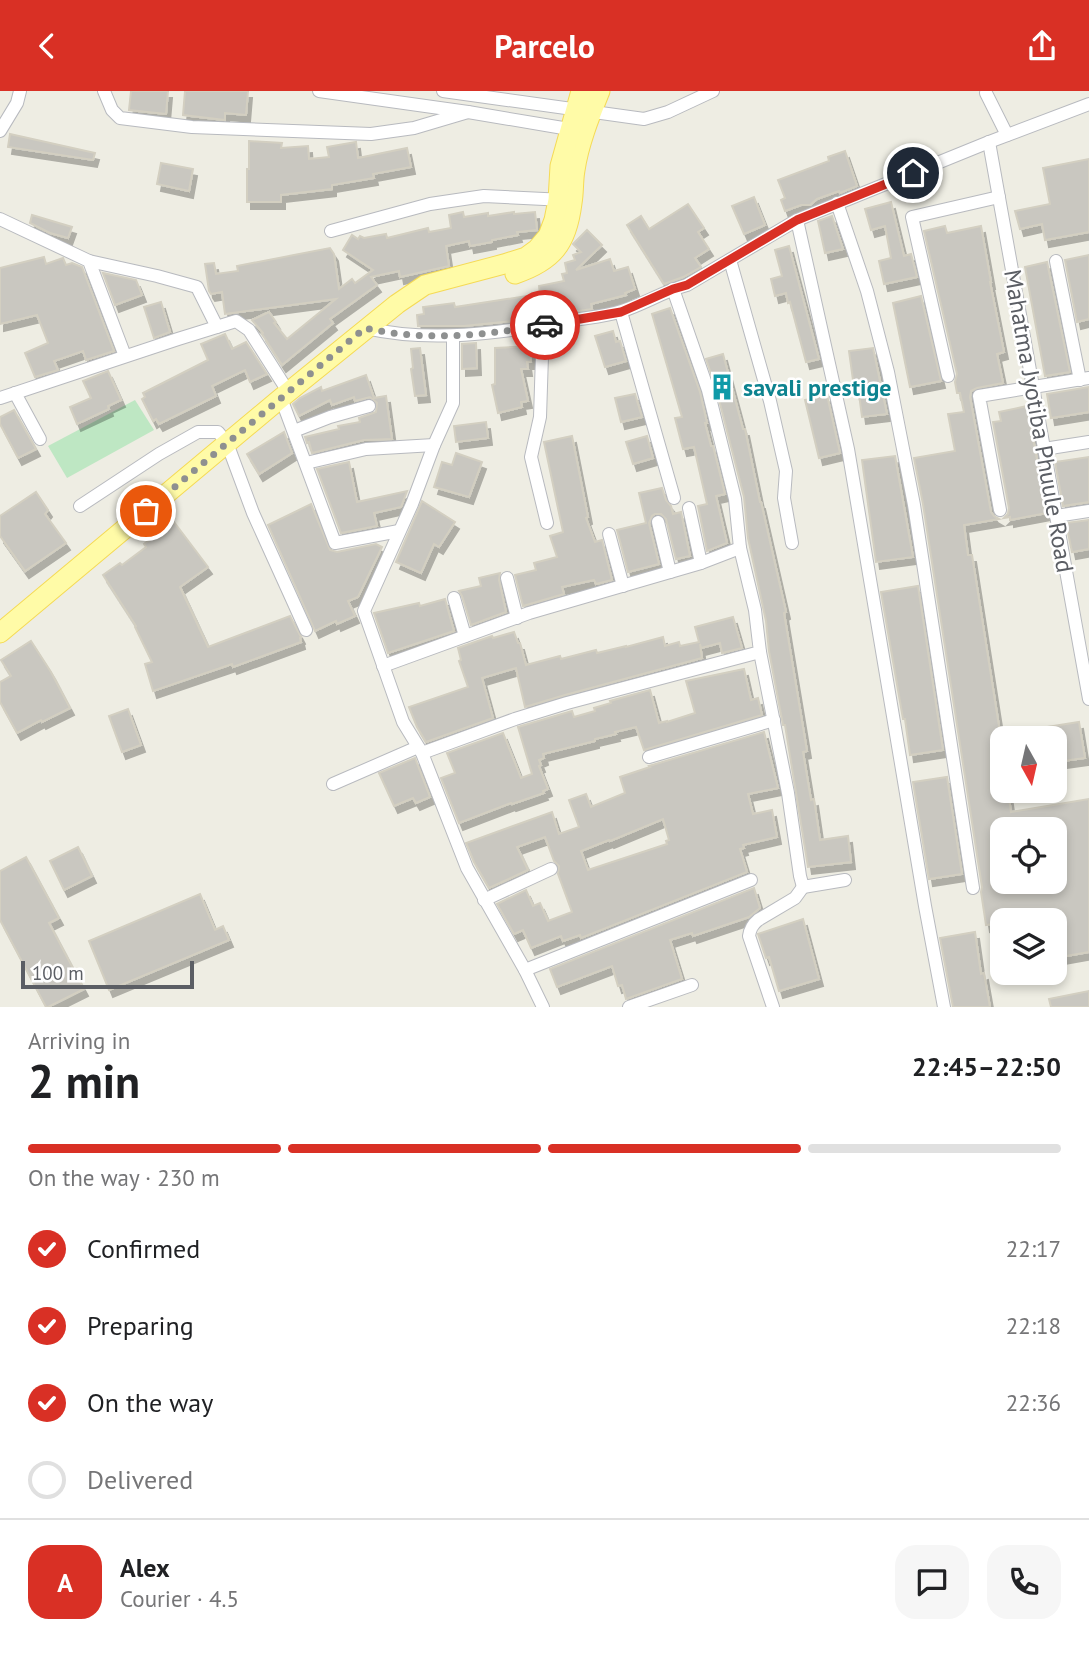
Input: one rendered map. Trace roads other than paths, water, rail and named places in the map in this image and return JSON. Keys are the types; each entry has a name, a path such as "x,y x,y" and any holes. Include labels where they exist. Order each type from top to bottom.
{"main road":[{"path":"0,633 365,328 411,296 451,291 488,282 535,266 553,254 570,219 565,200 567,167 580,121 581,91"},
{"path":"580,121 600,91"}],"street":[{"path":"0,131 17,103 20,91"},
{"path":"104,91 112,110 120,118 192,127 371,134 414,128 468,112"},
{"path":"319,91 468,112 580,121 644,119 668,112 713,91"},
{"path":"443,91 580,121"},
{"path":"986,93 1007,135"},
{"path":"365,328 389,334 453,337 518,330 621,312 687,285 797,220 1089,104"},
{"name":"Mahatma Jyotiba Phuule Road","path":"989,142 1089,699"},
{"path":"331,231 430,204 484,196 565,200"},
{"path":"948,376 912,217 999,197"},
{"path":"837,203 867,291 888,372 914,505 973,888"},
{"path":"0,219 89,261 197,287 216,327"},
{"path":"797,220 848,449 944,1007"},
{"path":"730,260 770,401 786,471 784,498 792,543"},
{"path":"89,261 125,356"},
{"path":"1000,510 979,395 1084,379 1056,261"},
{"path":"673,289 708,390 735,499 740,548 755,610 760,652 803,887"},
{"path":"621,312 674,498"},
{"path":"0,398 236,321 249,330 285,395 294,431 335,543 399,531"},
{"path":"543,325 540,417 531,457 547,523"},
{"path":"453,337 453,403 364,611 403,722 420,750 467,868 543,1007"},
{"path":"15,393 40,439"},
{"path":"294,431 369,405"},
{"path":"80,506 198,432 218,432 227,443 253,513 306,630"},
{"path":"1044,449 1089,442"},
{"path":"306,463 366,449 434,446"},
{"path":"689,508 701,563"},
{"path":"1056,516 1089,511"},
{"path":"658,522 670,572"},
{"path":"610,534 624,586"},
{"path":"383,666 517,618 701,563 740,548"},
{"path":"507,578 517,618"},
{"path":"454,598 466,636"},
{"path":"333,784 420,750 514,719 760,652"},
{"path":"649,757 774,720"},
{"path":"484,900 551,869"},
{"path":"525,970 751,880"},
{"path":"773,1007 749,936 753,924 795,898 803,887 845,880"},
{"path":"629,1007 692,985"}],"place":[{"name":"savali prestige","path":"722,387"}]}
